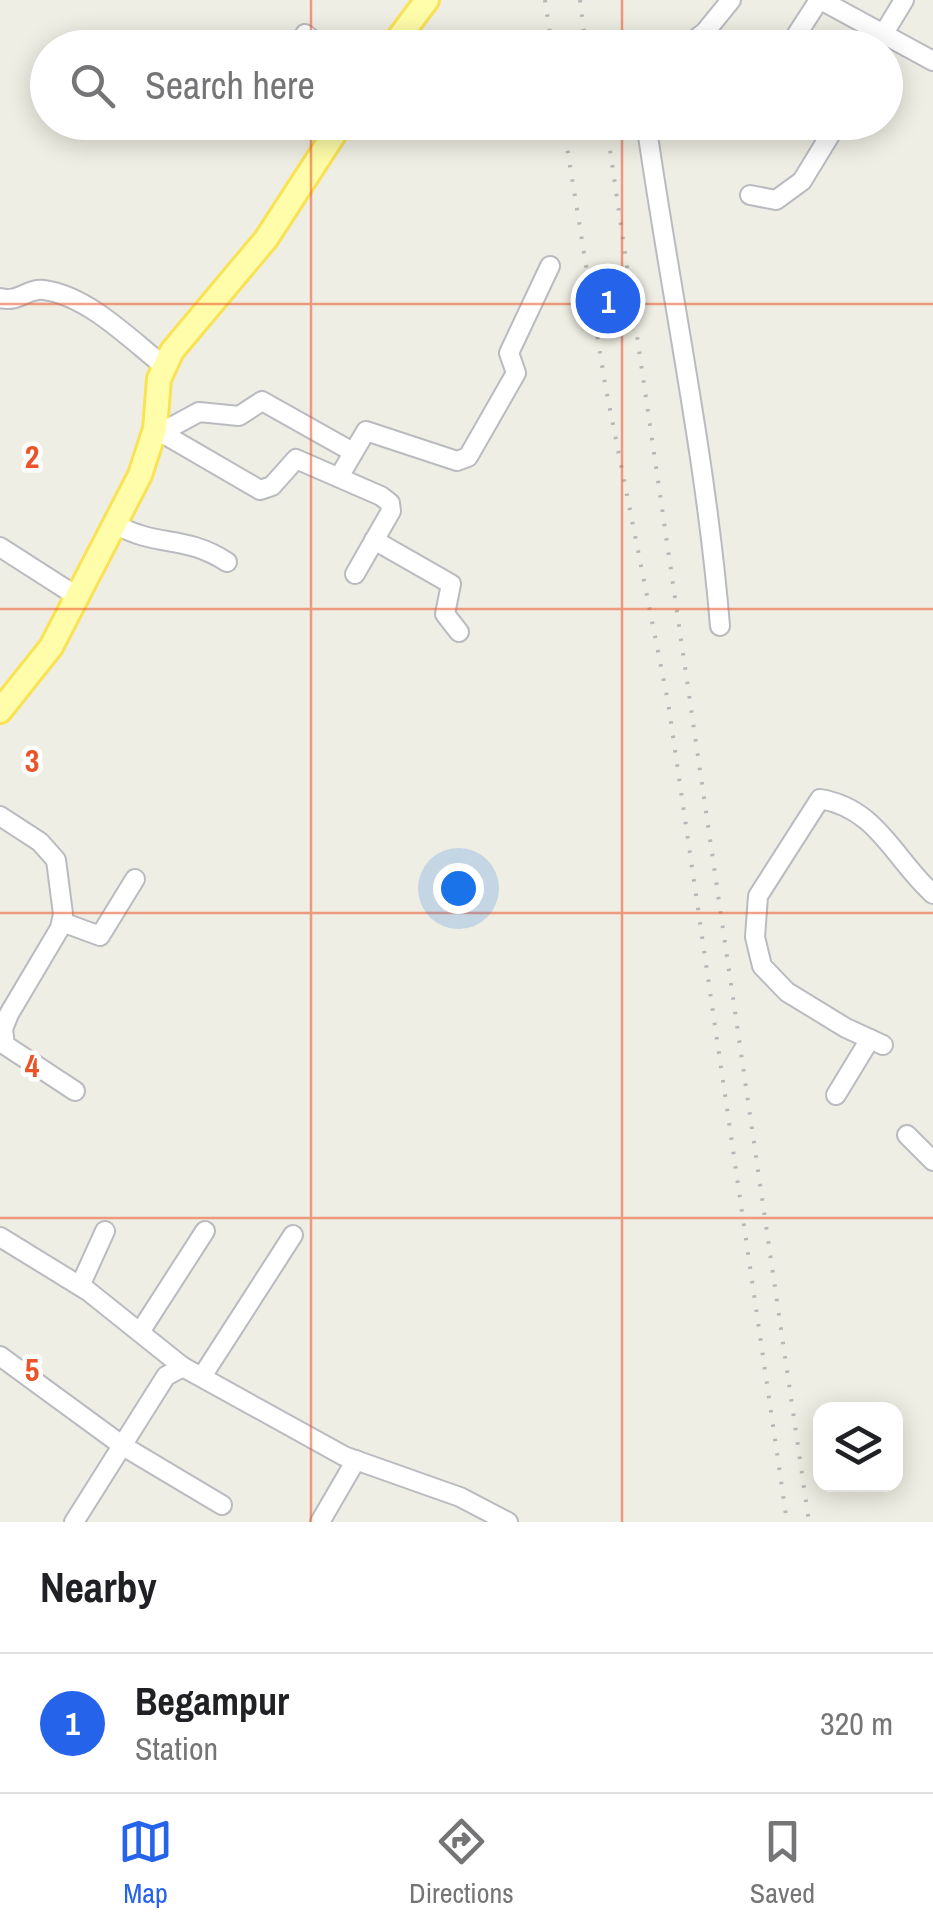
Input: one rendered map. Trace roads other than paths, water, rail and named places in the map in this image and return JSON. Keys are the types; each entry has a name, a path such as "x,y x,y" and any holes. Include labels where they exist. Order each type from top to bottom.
{"main road":[{"path":"405,30 428,0"},
{"path":"0,711 38,666 147,461 159,431 164,366 266,239 330,140"}],"street":[{"path":"708,30 731,0"},
{"path":"800,30 820,0 871,30"},
{"path":"890,30 904,0"},
{"path":"903,47 933,61"},
{"path":"648,140 668,284 702,449 720,626"},
{"path":"750,195 776,200 797,187 827,140"},
{"path":"339,477 361,432 372,431 457,461 468,458 516,373 509,353 550,266"},
{"path":"0,298 15,300 34,290 57,294 105,320 164,366"},
{"path":"159,431 199,412 216,410 238,416 262,401 351,451"},
{"path":"159,431 260,490 272,486 296,459 390,503 391,511 355,574"},
{"path":"115,524 141,538 196,544 227,562"},
{"path":"374,540 451,584 446,614 459,632"},
{"path":"0,548 78,596"},
{"path":"836,1096 876,1042 822,1015 770,978 755,937 758,896 820,799 873,822 894,853 933,894"},
{"path":"0,816 40,842 56,860 62,922 10,1014 3,1037 13,1053 75,1091"},
{"path":"62,922 100,936 135,879"},
{"path":"908,1135 933,1161"},
{"path":"80,1286 105,1231"},
{"path":"140,1332 205,1231"},
{"path":"204,1375 293,1235"},
{"path":"0,1237 80,1286 184,1367 204,1375 279,1422 356,1460 460,1498 508,1522"},
{"path":"0,1356 123,1446 222,1505"},
{"path":"77,1521 166,1376 184,1367"},
{"path":"320,1522 356,1460"}],"railway":[{"path":"545,0 549,30"},
{"path":"580,0 584,30"},
{"path":"566,140 605,384 668,702 787,1522"},
{"path":"609,140 809,1522"}],"place":[{"name":"Begampur","path":"608,301"}]}
